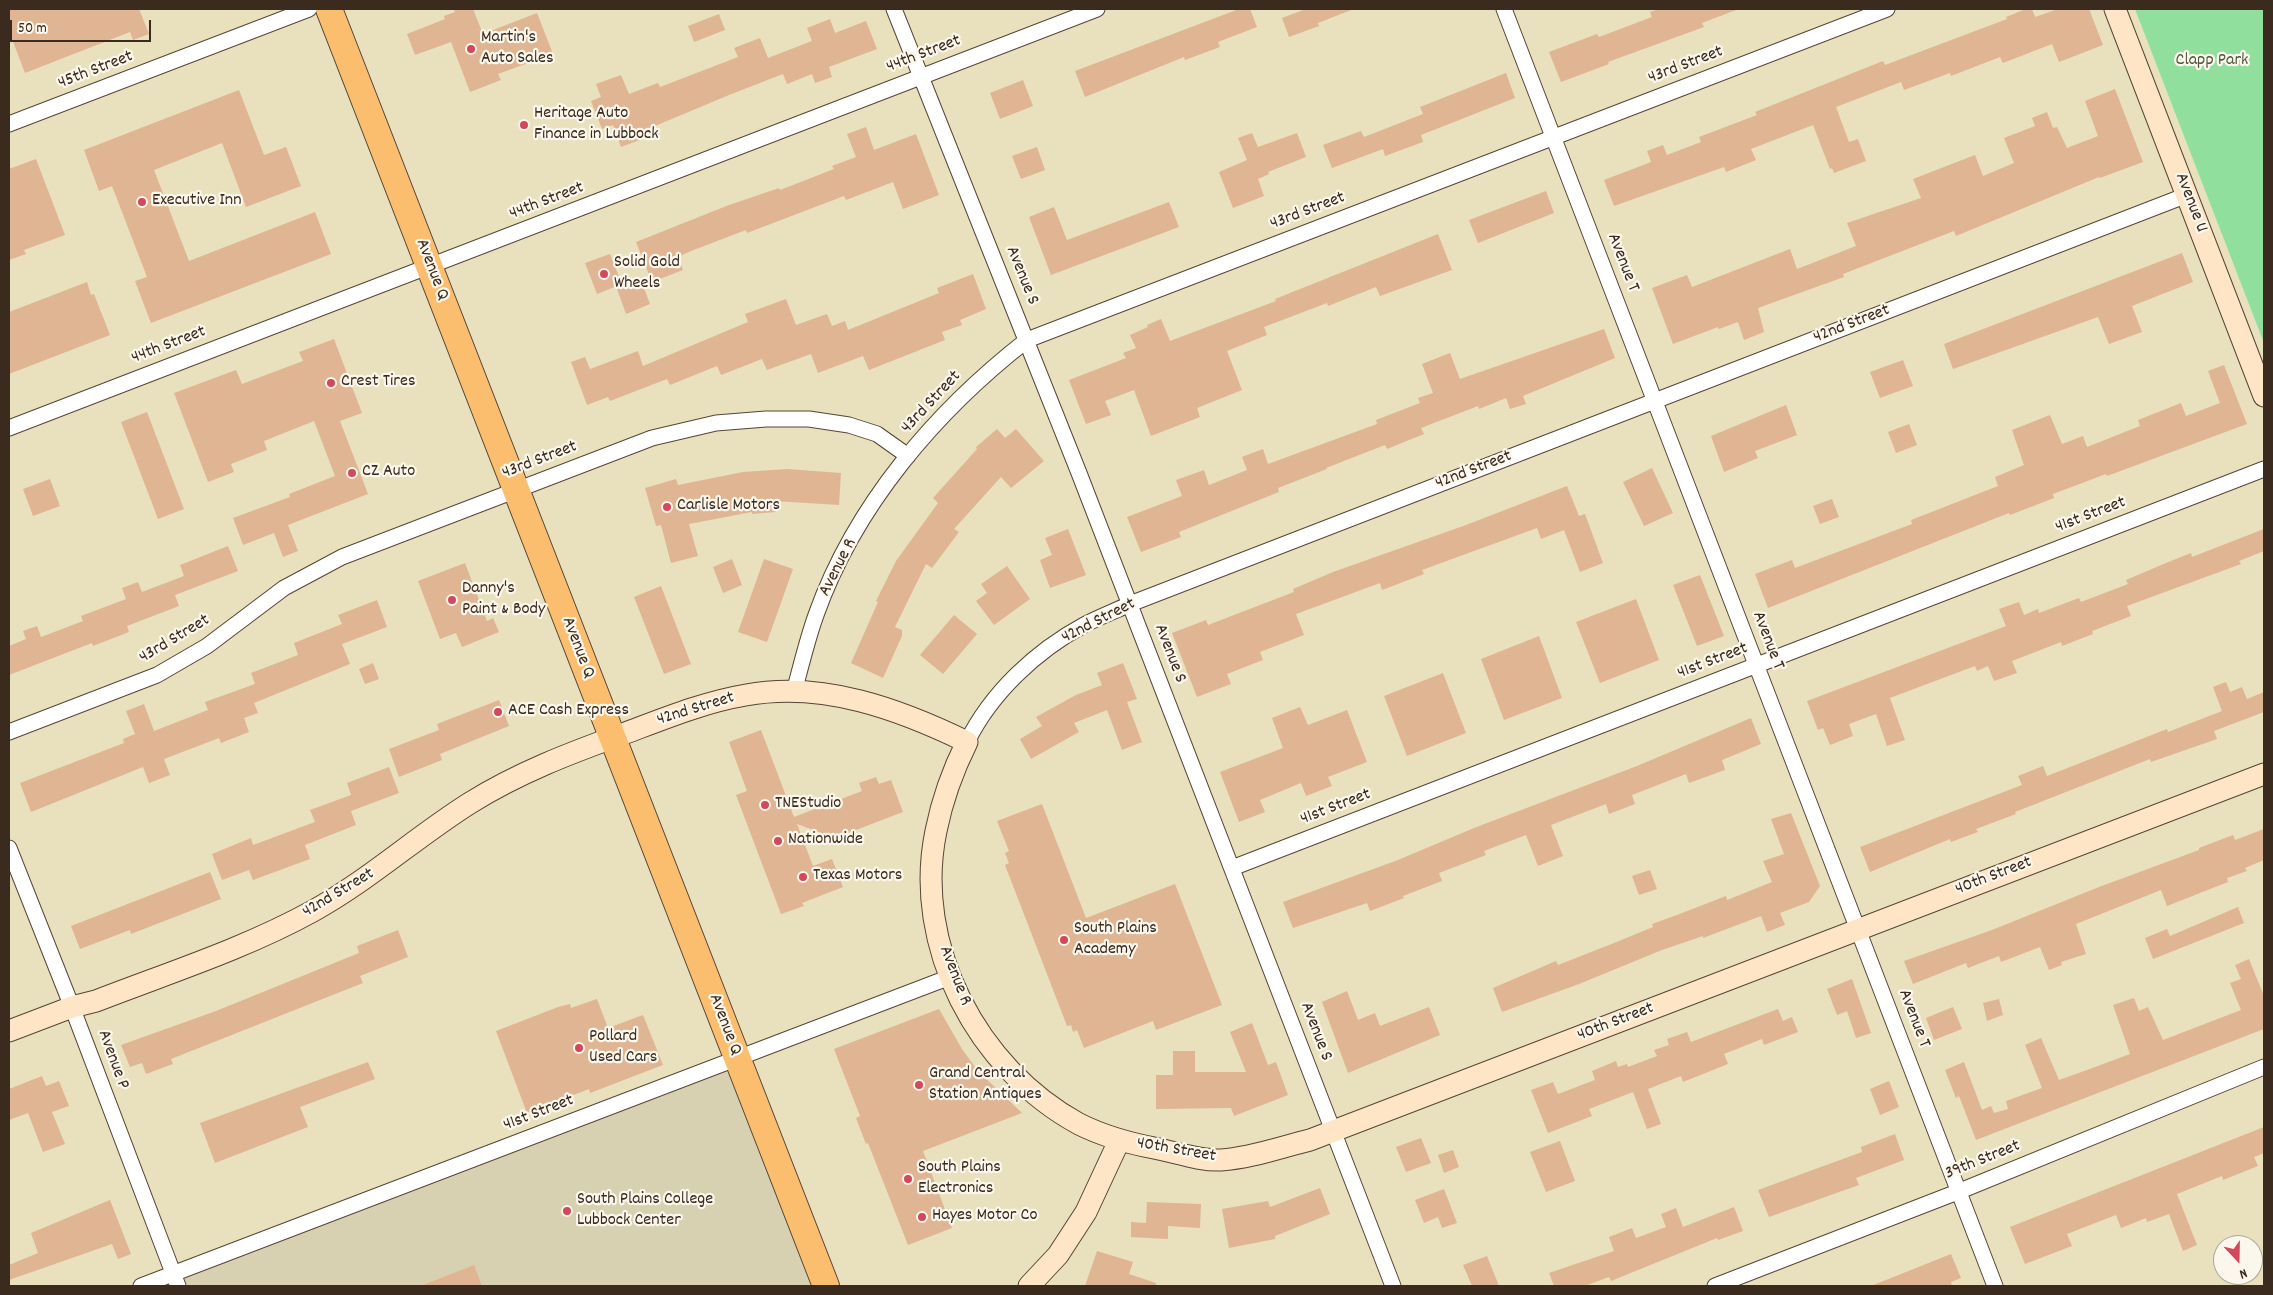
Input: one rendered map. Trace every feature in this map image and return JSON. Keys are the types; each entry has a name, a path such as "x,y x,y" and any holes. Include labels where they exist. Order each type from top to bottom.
{"highway":[{"name":"Avenue Q","path":"329,9 826,1286"}],"street":[{"name":"45th Street","path":"9,124 309,9"},
{"name":"Avenue S","path":"894,9 1027,340 1130,604 1392,1286"},
{"name":"44th Street","path":"9,428 430,268 1097,9"},
{"name":"Avenue T","path":"1504,9 1995,1286"},
{"name":"43rd Street","path":"9,732 157,675 207,646 284,588 342,557 652,438 716,423 766,419 809,419 849,425 877,434 908,456 941,417 989,369 1027,340 1887,9"},
{"name":"Avenue U","path":"2115,9 2264,396"},
{"name":"42nd Street","path":"9,1031 72,1007 96,1001 270,933 350,889 468,804 522,773 697,707 746,694 794,692 869,702 920,719 967,742 974,727 1007,684 1046,650 1084,624 1130,604 2187,195"},
{"name":"Avenue R","path":"794,692 817,614 842,557 877,499 908,456"},
{"name":"41st Street","path":"1232,868 2264,469"},
{"name":"Avenue R","path":"967,742 956,764 936,832 932,874 934,913 942,952 950,977 978,1032 1002,1063 1039,1097 1079,1124 1119,1141"},
{"name":"40th Street","path":"1029,1286 1058,1255 1086,1212 1119,1141 1220,1160 1274,1149 1333,1131 2264,774"},
{"name":"Avenue P","path":"9,848 72,1007 175,1280"},
{"name":"41st Street","path":"141,1286 175,1280 950,977"},
{"name":"39th Street","path":"1715,1286 1960,1191 2264,1067"}],"shaded area":[{"name":"South Plains College Lubbock Center","path":"737,1059 826,1286 178,1286 173,1274"}],"green space":[{"name":"Clapp Park","path":"2135,9 2264,9 2264,343"}],"building":[{"path":"9,9 139,9 149,34 133,40 130,32 25,73 9,31"},
{"path":"454,9 473,9 483,34 537,13 553,54 498,74 501,80 470,92 451,42 415,55 407,34 445,19 444,16 455,12"},
{"path":"1239,9 1250,9 1257,27 1218,42 1220,47 1185,60 1184,57 1085,97 1075,71"},
{"path":"1306,9 1351,10 1318,23 1319,26 1289,37 1282,18"},
{"path":"1659,9 1736,10 1702,23 1704,27 1608,62 1609,64 1561,82 1549,52 1597,34 1599,37 1652,17 1650,12"},
{"path":"2026,9 2032,9 2035,17 2058,9 2089,9 2103,45 2059,62 2052,44 2003,63 2000,57 1951,76 1950,73 1904,90 1901,82 1836,107 1849,142 1858,139 1866,161 1834,173 1832,168 1830,169 1813,125 1751,149 1756,160 1726,172 1724,167 1614,206 1604,180 1651,162 1647,151 1663,145 1667,155 1701,142 1699,137 1757,115 1755,112 1883,61 1885,65 2007,19 2006,17"},
{"path":"719,14 725,30 694,42 688,26"},
{"path":"830,19 835,33 866,21 877,49 829,67 832,77 815,83 812,74 787,84 783,74 643,131 645,138 621,147 613,125 602,129 591,101 601,97 596,84 621,75 629,94 658,83 660,87 738,57 734,48 760,38 768,58 812,41 807,28"},
{"path":"1506,73 1515,98 1421,135 1423,142 1385,156 1383,149 1332,168 1323,145 1361,131 1364,137 1423,114 1420,107"},
{"path":"1023,80 1033,106 1000,119 990,93"},
{"path":"2115,89 2143,162 2099,177 1956,236 1954,231 1843,274 1844,277 1758,308 1764,332 1744,340 1738,322 1719,329 1718,327 1673,344 1652,288 1687,275 1692,287 1790,249 1797,269 1856,246 1847,223 1921,198 1913,179 1975,155 1983,176 2014,163 2004,138 2035,126 2032,118 2047,112 2053,128 2057,127 2067,148 2098,136 2085,101"},
{"name":"Executive Inn","path":"239,90 264,155 286,147 301,186 246,207 222,143 154,170 189,261 315,212 331,254 151,323 135,281 147,277 112,186 99,191 84,150"},
{"path":"866,127 874,150 916,134 939,195 903,209 893,182 846,200 844,196 747,233 746,230 691,251 678,257 683,270 652,282 636,242 729,205 779,188 780,190 834,169 832,166 856,157 847,134"},
{"path":"1252,133 1258,147 1297,133 1306,157 1268,172 1269,174 1258,179 1264,196 1233,208 1219,172 1247,160 1238,138"},
{"path":"1037,147 1045,170 1021,179 1012,156"},
{"path":"36,159 65,235 24,250 26,254 9,260 9,169"},
{"path":"1546,191 1554,213 1478,243 1469,220"},
{"path":"1169,202 1179,227 1051,275 1029,217 1054,207 1067,240"},
{"path":"1438,234 1452,270 1380,296 1376,287 1328,306 1327,303 1264,327 1267,335 1227,351 1242,390 1197,408 1200,417 1151,436 1134,390 1105,401 1111,415 1086,424 1069,380 1126,358 1123,353 1136,348 1130,335 1148,327 1147,325 1161,319 1170,341 1276,301 1275,299"},
{"path":"2182,253 2193,282 2132,306 2142,332 2109,344 2098,317 1953,369 1944,344"},
{"name":"Solid Gold Wheels","path":"610,254 622,284 597,294 585,263"},
{"path":"973,274 986,309 960,320 962,325 942,332 945,340 869,370 863,356 818,373 811,354 767,370 762,359 721,375 717,366 670,385 667,379 610,401 608,397 587,405 571,362 585,357 590,369 638,351 643,366 748,322 745,314 786,299 796,325 827,314 832,326 845,321 848,330 939,293 937,288"},
{"name":"Solid Gold Wheels","path":"641,280 650,304 626,314 617,289"},
{"path":"87,282 91,295 94,294 110,335 9,374 9,312"},
{"path":"1604,329 1615,358 1523,396 1526,404 1510,409 1506,398 1479,409 1478,406 1421,428 1424,434 1387,449 1385,445 1278,488 1279,492 1179,532 1181,537 1141,552 1127,517 1182,496 1176,480 1204,470 1209,485 1247,470 1242,457 1263,449 1268,464 1377,424 1376,420 1420,403 1418,398 1433,393 1422,364 1450,353 1460,379"},
{"path":"334,339 362,413 340,421 368,494 288,525 298,551 283,557 274,533 243,545 233,518 290,497 289,494 335,476 314,421 264,441 267,450 231,464 234,472 208,482 174,393 236,370 242,384 303,361 299,352"},
{"path":"1903,360 1913,386 1880,398 1870,372"},
{"path":"2224,365 2247,424 2053,494 2054,498 2010,515 2009,513 1768,608 1755,574 1792,560 1795,568 1912,524 1911,520 1998,486 1995,477 2024,465 2012,430 2050,415 2062,444 2083,436 2087,447 2140,426 2138,420 2181,403 2186,416 2220,403 2208,371"},
{"path":"1786,405 1797,435 1755,451 1758,458 1724,472 1711,436"},
{"path":"147,412 184,509 158,519 121,422"},
{"path":"1909,424 1917,445 1896,453 1888,432"},
{"path":"997,429 1005,438 1016,429 1044,461 1011,488 1001,477 954,529 959,532 932,568 926,564 895,627 902,630 902,636 883,678 851,663 878,602 876,601 896,561 938,503 933,498 977,449 976,447"},
{"path":"1652,468 1673,513 1644,526 1623,482"},
{"path":"787,469 841,473 839,505 775,501 776,512 752,514 752,512 689,524 698,556 671,563 661,525 656,526 645,488 676,479 678,485 743,472"},
{"path":"50,479 60,506 33,516 23,489"},
{"path":"1567,486 1579,516 1585,514 1603,563 1580,572 1564,530 1541,539 1537,528 1422,570 1424,574 1382,590 1380,583 1296,614 1304,635 1260,652 1263,660 1227,674 1231,684 1197,697 1172,633 1206,620 1208,625 1294,592 1293,589 1333,572 1466,525"},
{"path":"1832,499 1839,517 1820,524 1813,506"},
{"path":"1068,529 1086,575 1050,588 1040,560 1052,555 1045,538"},
{"path":"2264,529 2264,551 2239,561 2241,564 2127,606 2131,616 2092,631 2093,634 2062,646 2061,642 2012,661 2017,673 1994,681 1988,666 1977,671 1975,666 1890,698 1905,740 1887,746 1876,714 1849,724 1853,736 1830,745 1823,728 1818,730 1807,701 2006,626 1999,609 2019,602 2024,615 2038,609 2039,613 2079,598 2081,602 2128,584 2126,580 2191,553 2192,557"},
{"path":"228,546 238,571 175,595 179,606 127,626 129,632 93,646 92,643 9,675 9,646 26,639 23,631 37,626 41,637 83,621 81,616 126,599 122,588 138,582 142,592 184,576 180,565"},
{"path":"732,559 742,585 723,593 713,567"},
{"path":"764,559 793,569 767,642 738,632"},
{"name":"Danny's Paint & Body","path":"465,563 487,621 493,618 499,632 462,647 456,633 440,639 418,581"},
{"path":"1007,566 1030,599 994,625 976,601 987,593 981,584"},
{"path":"1700,575 1724,636 1697,646 1673,585"},
{"path":"661,586 691,664 664,674 634,597"},
{"path":"1636,599 1659,660 1600,683 1576,622"},
{"path":"377,600 387,627 342,644 350,664 254,703 258,713 244,718 249,732 221,743 219,738 164,759 170,775 149,783 143,767 31,812 20,783 124,743 123,739 135,734 126,711 144,704 154,731 208,710 205,702 255,684 251,673 298,655 294,643 342,624 338,615"},
{"path":"954,615 977,634 943,674 920,655"},
{"path":"1539,636 1562,698 1504,720 1481,659"},
{"path":"373,663 379,679 365,684 359,669"},
{"path":"1123,663 1137,699 1127,702 1142,742 1122,750 1107,710 1074,723 1079,732 1031,759 1020,739 1042,726 1036,717 1076,695 1102,685 1097,673"},
{"path":"1443,673 1466,733 1407,756 1384,696"},
{"path":"2226,682 2230,692 2242,687 2247,699 2264,692 2264,712 2214,731 2217,739 2151,762 2150,759 2015,812 2016,814 1976,829 1978,832 1951,842 1950,839 1870,872 1860,847 2022,785 2018,776 2043,766 2047,776 2167,729 2168,732 2222,711 2213,687"},
{"path":"499,700 509,726 440,754 442,760 399,777 389,749 439,730 437,724"},
{"path":"1300,707 1308,725 1347,710 1367,762 1328,777 1332,786 1306,796 1301,783 1260,800 1265,812 1239,822 1220,772 1283,748 1272,718"},
{"path":"1751,718 1761,744 1722,760 1725,770 1689,783 1686,774 1632,795 1635,804 1609,814 1606,804 1551,825 1563,856 1538,866 1526,835 1484,851 1486,855 1439,873 1442,881 1403,896 1404,898 1370,911 1367,903 1293,928 1283,902 1398,860 1474,828 1637,766"},
{"path":"761,730 794,817 862,791 859,783 876,777 879,784 891,780 903,812 835,838 797,824 813,866 832,859 843,887 802,903 804,906 781,914 736,795 747,791 729,742"},
{"path":"389,767 399,793 351,811 356,825 305,845 310,859 253,880 249,870 222,880 212,854 251,838 253,845 315,822 310,810 351,795 347,783"},
{"path":"1042,804 1086,918 1175,884 1222,1005 1156,1030 1153,1021 1084,1048 1077,1030 1073,1032 1071,1025 1067,1026 1005,865 1009,863 1005,853 1009,851 997,821"},
{"path":"1791,813 1820,886 1809,902 1780,913 1785,925 1767,932 1761,916 1703,938 1703,936 1662,950 1579,984 1502,1012 1493,988 1556,961 1558,965 1614,943 1653,927 1652,924 1726,896 1727,900 1772,882 1763,861 1784,854 1771,819"},
{"path":"2264,829 2264,860 2245,868 2247,871 2227,878 2228,882 2167,906 2161,890 2076,924 2086,954 2061,962 2062,965 2049,970 2040,947 2001,962 1999,956 1968,968 1966,963 1913,984 1904,961 1992,930 2233,835 2235,840"},
{"path":"1650,870 1657,889 1639,895 1632,876"},
{"path":"210,872 221,899 131,934 130,930 80,949 71,926"},
{"path":"2238,907 2244,923 2153,959 2145,938 2167,929 2170,936"},
{"path":"398,930 408,957 360,976 363,983 171,1059 173,1064 146,1074 142,1063 130,1067 121,1045 216,1011 359,953 357,946"},
{"path":"2249,959 2264,996 2264,1029 1976,1140 1959,1096 1956,1098 1945,1070 1964,1062 1982,1110 1991,1106 1994,1113 2008,1109 2006,1101 2042,1088 2025,1045 2041,1038 2059,1080 2130,1054 2113,1005 2134,998 2139,1011 2148,1007 2163,1040 2241,1010 2230,983 2241,979 2235,965"},
{"path":"1852,979 1871,1033 1856,1038 1847,1011 1837,1015 1827,989"},
{"path":"1347,991 1358,1020 1375,1013 1380,1026 1429,1007 1440,1035 1348,1073 1322,1002"},
{"name":"Pollard Used Cars","path":"597,999 608,1028 643,1015 663,1065 590,1093 589,1089 527,1113 496,1031 558,1007 570,1004 571,1008"},
{"path":"1999,999 2003,1015 1987,1021 1983,1003"},
{"path":"1953,1007 1962,1029 1934,1040 1926,1018"},
{"name":"Grand Central Station Antiques","path":"939,1009 962,1049 978,1071 1022,1113 923,1151 952,1228 908,1245 868,1143 866,1144 856,1118 860,1116 834,1049"},
{"path":"1778,1009 1783,1021 1792,1017 1798,1032 1764,1045 1762,1039 1724,1054 1728,1064 1683,1082 1681,1076 1648,1089 1661,1124 1647,1129 1633,1092 1589,1109 1592,1116 1548,1133 1531,1090 1553,1082 1558,1094 1595,1080 1592,1071 1616,1061 1618,1067 1627,1064 1628,1067 1657,1056 1654,1050 1669,1045 1667,1039 1687,1032 1691,1042"},
{"path":"1252,1023 1268,1065 1276,1062 1288,1095 1234,1116 1231,1108 1156,1109 1156,1075 1173,1075 1173,1051 1195,1051 1195,1072 1246,1072 1230,1032"},
{"path":"368,1062 375,1079 300,1107 308,1127 215,1163 200,1123"},
{"path":"42,1076 46,1086 59,1081 69,1106 52,1112 65,1144 43,1152 28,1113 9,1120 9,1089"},
{"path":"1889,1081 1899,1107 1880,1115 1870,1089"},
{"path":"2264,1127 2264,1153 2254,1157 2258,1166 2223,1180 2222,1176 2177,1194 2197,1245 2183,1251 2169,1214 2147,1222 2146,1218 2121,1228 2116,1215 2067,1234 2072,1246 2025,1264 2010,1227"},
{"path":"1895,1134 1904,1160 1856,1178 1859,1185 1769,1217 1758,1190 1862,1152 1861,1147"},
{"path":"1421,1138 1431,1163 1406,1172 1396,1147"},
{"path":"1560,1141 1575,1181 1546,1192 1530,1152"},
{"path":"1453,1150 1459,1167 1444,1173 1438,1155"},
{"path":"1320,1188 1330,1214 1275,1236 1275,1239 1229,1248 1222,1209 1268,1201 1270,1207"},
{"path":"1444,1189 1457,1223 1442,1228 1438,1217 1424,1223 1415,1200"},
{"path":"110,1200 131,1254 118,1259 112,1244 9,1280 9,1265 38,1253 31,1233"},
{"path":"1147,1202 1201,1204 1200,1228 1168,1226 1168,1239 1131,1237 1131,1222 1146,1223"},
{"path":"1734,1207 1743,1231 1718,1240 1717,1238 1611,1281 1609,1277 1585,1286 1554,1286 1549,1273 1614,1251 1609,1237 1632,1228 1636,1238 1666,1227 1661,1214 1676,1208 1683,1227"},
{"path":"1097,1251 1133,1262 1129,1274 1156,1283 1156,1286 1085,1286"},
{"path":"1951,1254 1961,1278 1951,1282 1952,1286 1871,1286"},
{"path":"1487,1256 1499,1286 1472,1286 1463,1265"},
{"path":"474,1265 482,1286 423,1286 423,1285"}],"place":[{"name":"Martin's Auto Sales","path":"471,49"},
{"name":"Heritage Auto Finance in Lubbock","path":"524,125"},
{"name":"Executive Inn","path":"142,202"},
{"name":"Solid Gold Wheels","path":"604,274"},
{"name":"Crest Tires","path":"331,383"},
{"name":"CZ Auto","path":"352,473"},
{"name":"Carlisle Motors","path":"667,507"},
{"name":"Danny's Paint & Body","path":"452,600"},
{"name":"ACE Cash Express","path":"498,712"},
{"name":"TNEStudio","path":"765,805"},
{"name":"Nationwide","path":"778,841"},
{"name":"Texas Motors","path":"803,877"},
{"name":"South Plains Academy","path":"1064,940"},
{"name":"Pollard Used Cars","path":"579,1048"},
{"name":"Grand Central Station Antiques","path":"919,1085"},
{"name":"South Plains Electronics","path":"908,1179"},
{"name":"South Plains College Lubbock Center","path":"567,1211"},
{"name":"Hayes Motor Co","path":"922,1217"}]}
